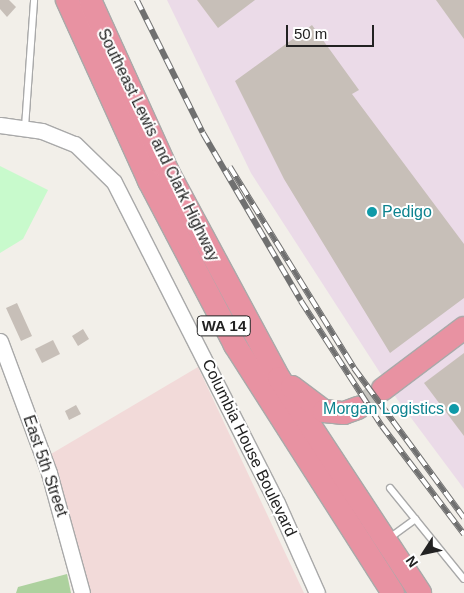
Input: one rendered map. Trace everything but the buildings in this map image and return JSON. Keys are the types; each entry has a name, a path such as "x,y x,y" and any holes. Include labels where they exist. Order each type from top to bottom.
{"highway":[{"name":"Southeast Lewis and Clark Highway","path":"67,0 149,180 235,346 393,593"},
{"name":"Southeast Lewis and Clark Highway","path":"90,0 168,172 279,378 383,542 420,593"},
{"path":"383,389 464,328"},
{"path":"279,378 324,411 344,413 358,408"}],"street":[{"name":"Columbia House Boulevard","path":"0,125 25,127 74,144 102,167 118,189 277,503 317,593"},
{"name":"East 5th Street","path":"0,341 49,473 82,593"}],"lane":[{"path":"25,127 34,0"},
{"path":"390,488 464,579"},
{"path":"383,542 416,520"}],"shaded area":[{"path":"167,0 464,0 464,489 397,399 251,173"},
{"path":"198,367 304,593 91,593 51,454"}],"green space":[{"path":"0,166 48,190 23,239 0,253"},
{"path":"67,574 71,593 16,593 18,587"}],"tunnel":[{"path":"358,408 383,389"}],"railway":[{"path":"137,0 203,133 301,301 382,426 464,534"},
{"path":"230,167 354,368 464,518"}],"place":[{"name":"Pedigo","path":"372,212"},
{"name":"Morgan Logistics","path":"454,409"}]}
